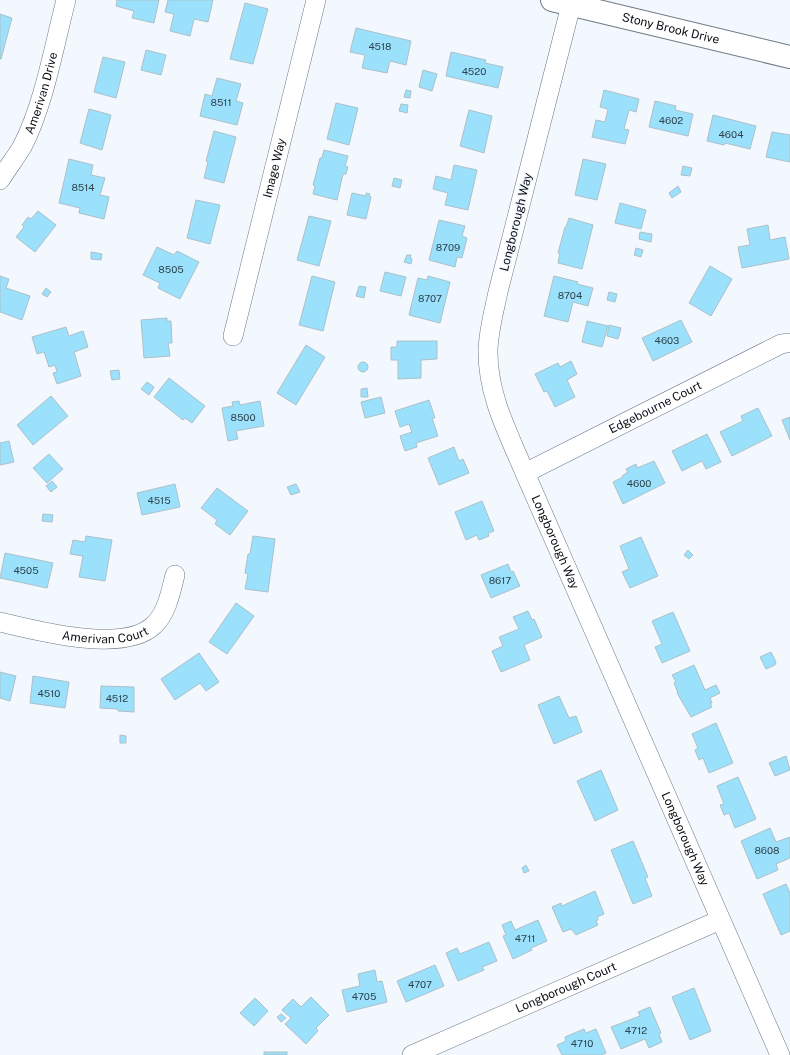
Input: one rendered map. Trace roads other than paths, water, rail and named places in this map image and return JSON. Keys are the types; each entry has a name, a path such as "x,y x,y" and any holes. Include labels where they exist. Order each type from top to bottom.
{"street":[{"name":"Amerivan Drive","path":"0,180 22,146 33,120 45,84 66,0"},
{"name":"Image Way","path":"233,336 316,0"},
{"name":"Stony Brook Drive","path":"561,2 790,57"},
{"name":"Longborough Way","path":"561,2 490,331 489,369 495,402 780,1055"},
{"name":"Edgebourne Court","path":"525,473 781,344 787,343"},
{"name":"Amerivan Court","path":"0,622 78,637 114,639 128,638 139,635 154,625 159,619 168,600 175,575"},
{"name":"Longborough Court","path":"412,1055 720,920"}]}
